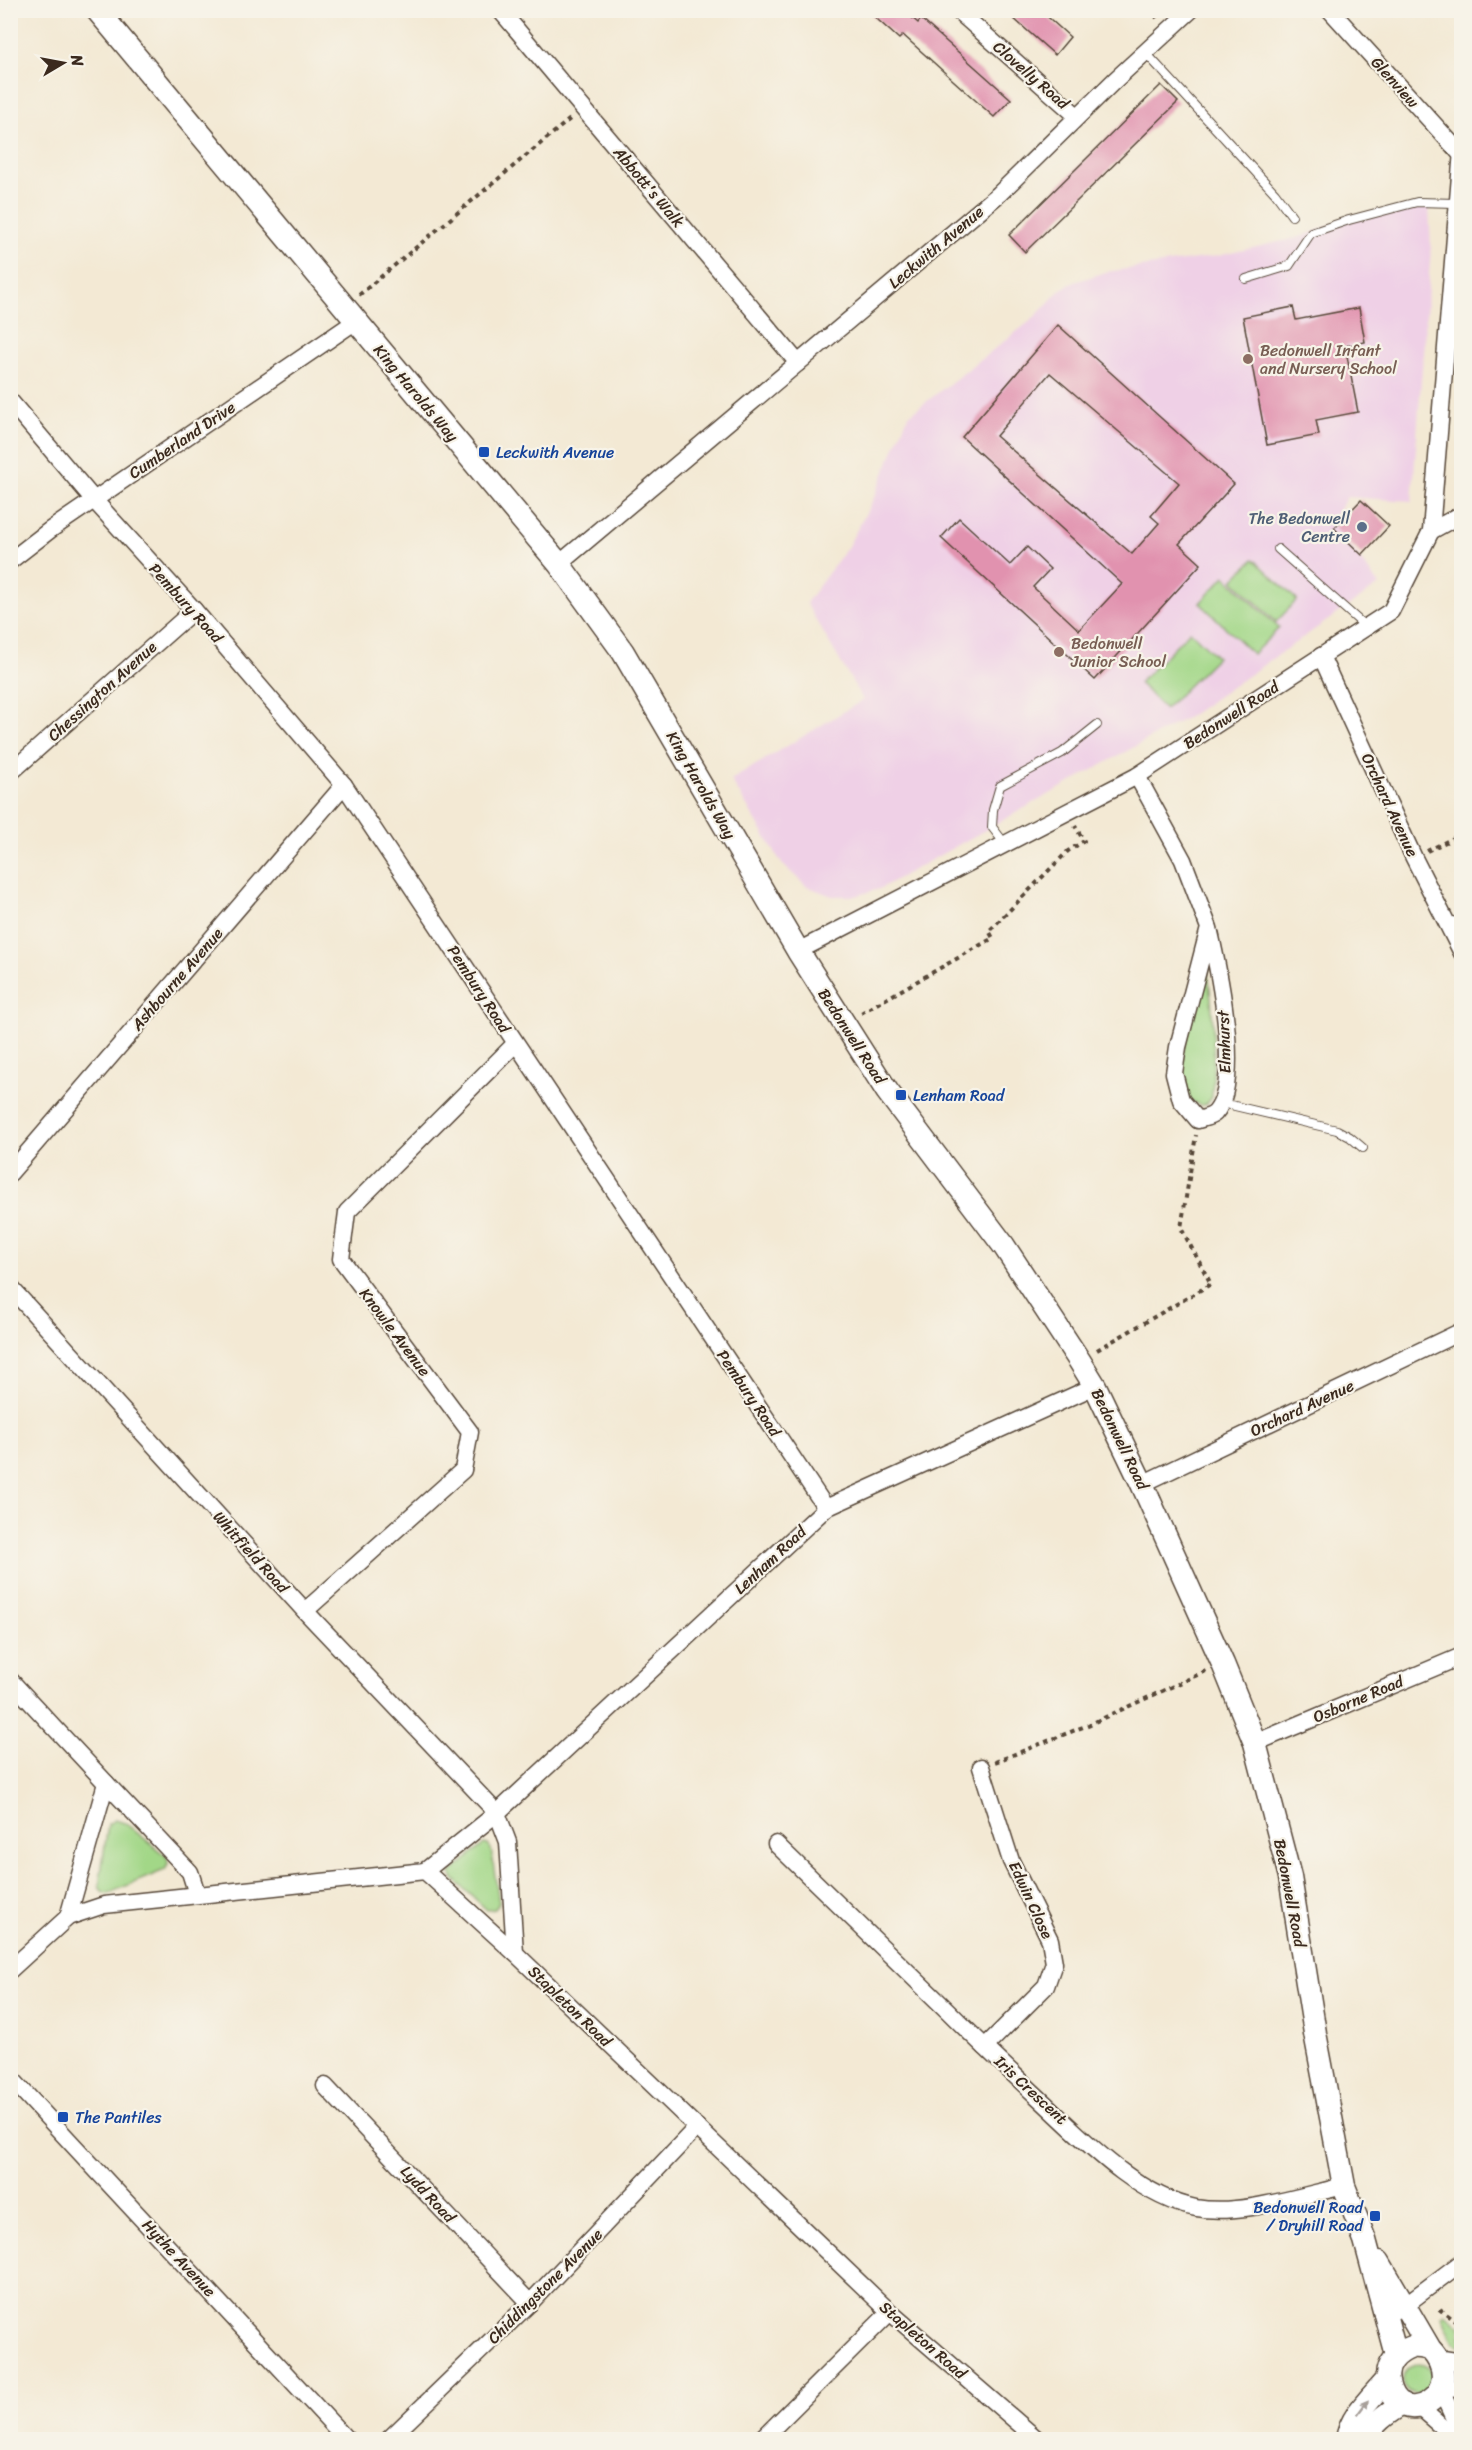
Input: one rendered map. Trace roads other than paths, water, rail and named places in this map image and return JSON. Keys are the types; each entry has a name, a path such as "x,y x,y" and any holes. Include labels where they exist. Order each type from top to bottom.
{"street":[{"name":"King Harolds Way","path":"97,10 558,564 623,652 798,951"},
{"name":"Abbott's Walk","path":"500,10 798,363"},
{"name":"Clovelly Road","path":"957,10 1077,116"},
{"name":"Leckwith Avenue","path":"558,564 1006,188 1077,116 1191,10"},
{"name":"Glenview","path":"1330,10 1461,152"},
{"name":"Bedonwell Road","path":"1396,2355 1365,2240 1344,2186 1315,2033 1290,1877 1255,1743 1223,1664 1095,1386 1004,1246 887,1091 798,951 1137,776 1391,611 1431,531 1461,152"},
{"name":"Cumberland Drive","path":"10,561 350,314"},
{"name":"Pembury Road","path":"10,401 94,501 194,610 344,785 826,1508"},
{"path":"1431,531 1461,514"},
{"name":"Chessington Avenue","path":"10,773 194,610"},
{"name":"Orchard Avenue","path":"1321,656 1414,858 1455,921 1461,953"},
{"name":"Elmhurst","path":"1137,776 1182,860 1209,928 1221,981 1228,1066 1222,1103"},
{"name":"Ashbourne Avenue","path":"10,1173 344,785"},
{"path":"1209,928 1178,1047 1174,1073 1181,1100 1198,1120 1213,1116 1222,1103"},
{"name":"Knowle Avenue","path":"305,1611 463,1470 470,1432 341,1259 347,1212 515,1044"},
{"name":"Whitfield Road","path":"10,1287 305,1611 497,1813"},
{"name":"Orchard Avenue","path":"1142,1484 1461,1332"},
{"name":"Lenham Road","path":"425,1871 497,1813 826,1508 1095,1386"},
{"name":"Osborne Road","path":"1255,1743 1461,1656"},
{"path":"10,1680 190,1872 197,1894"},
{"name":"Edwin Close","path":"981,1767 1011,1861 1050,1940 1054,1963 1046,1986 985,2047"},
{"path":"68,1917 106,1783"},
{"path":"497,1813 508,1842 515,1953"},
{"name":"Iris Crescent","path":"776,1844 985,2047 1126,2174 1150,2190 1188,2206 1219,2211 1344,2186"},
{"path":"10,1970 68,1917 104,1905 425,1871"},
{"name":"Stapleton Road","path":"425,1871 515,1953 890,2312 1038,2439"},
{"name":"Hythe Avenue","path":"10,2077 347,2439"},
{"name":"Lydd Road","path":"325,2086 530,2303"},
{"name":"Chiddingstone Avenue","path":"388,2439 530,2303 698,2127"},
{"name":"Bedonwell Road","path":"1365,2240 1406,2305 1445,2357 1450,2391"},
{"path":"1385,2315 1406,2305 1461,2262"},
{"path":"761,2439 890,2312"},
{"path":"1445,2357 1414,2346 1396,2355 1389,2365 1387,2379 1391,2394 1457,2439"},
{"path":"1347,2439 1348,2432 1361,2409 1387,2379"},
{"path":"1364,2439 1370,2428 1385,2415 1411,2406 1433,2404 1450,2391 1461,2436"}],"lane":[{"path":"1145,52 1275,193 1292,216"},
{"path":"1246,279 1289,266 1311,233 1349,220 1417,202 1456,203"},
{"path":"1278,549 1365,627"},
{"path":"1005,844 992,827 993,810 1000,786 1062,753 1097,725"},
{"path":"1222,1103 1329,1128 1350,1137 1363,1148"}],"place":[{"name":"Bedonwell Infant and Nursery School","path":"1248,359"},
{"name":"Leckwith Avenue","path":"484,452"},
{"name":"The Bedonwell Centre","path":"1362,527"},
{"name":"Bedonwell Junior School","path":"1059,652"},
{"name":"Lenham Road","path":"901,1095"},
{"name":"The Pantiles","path":"63,2117"},
{"name":"Bedonwell Road / Dryhill Road","path":"1375,2216"}]}
